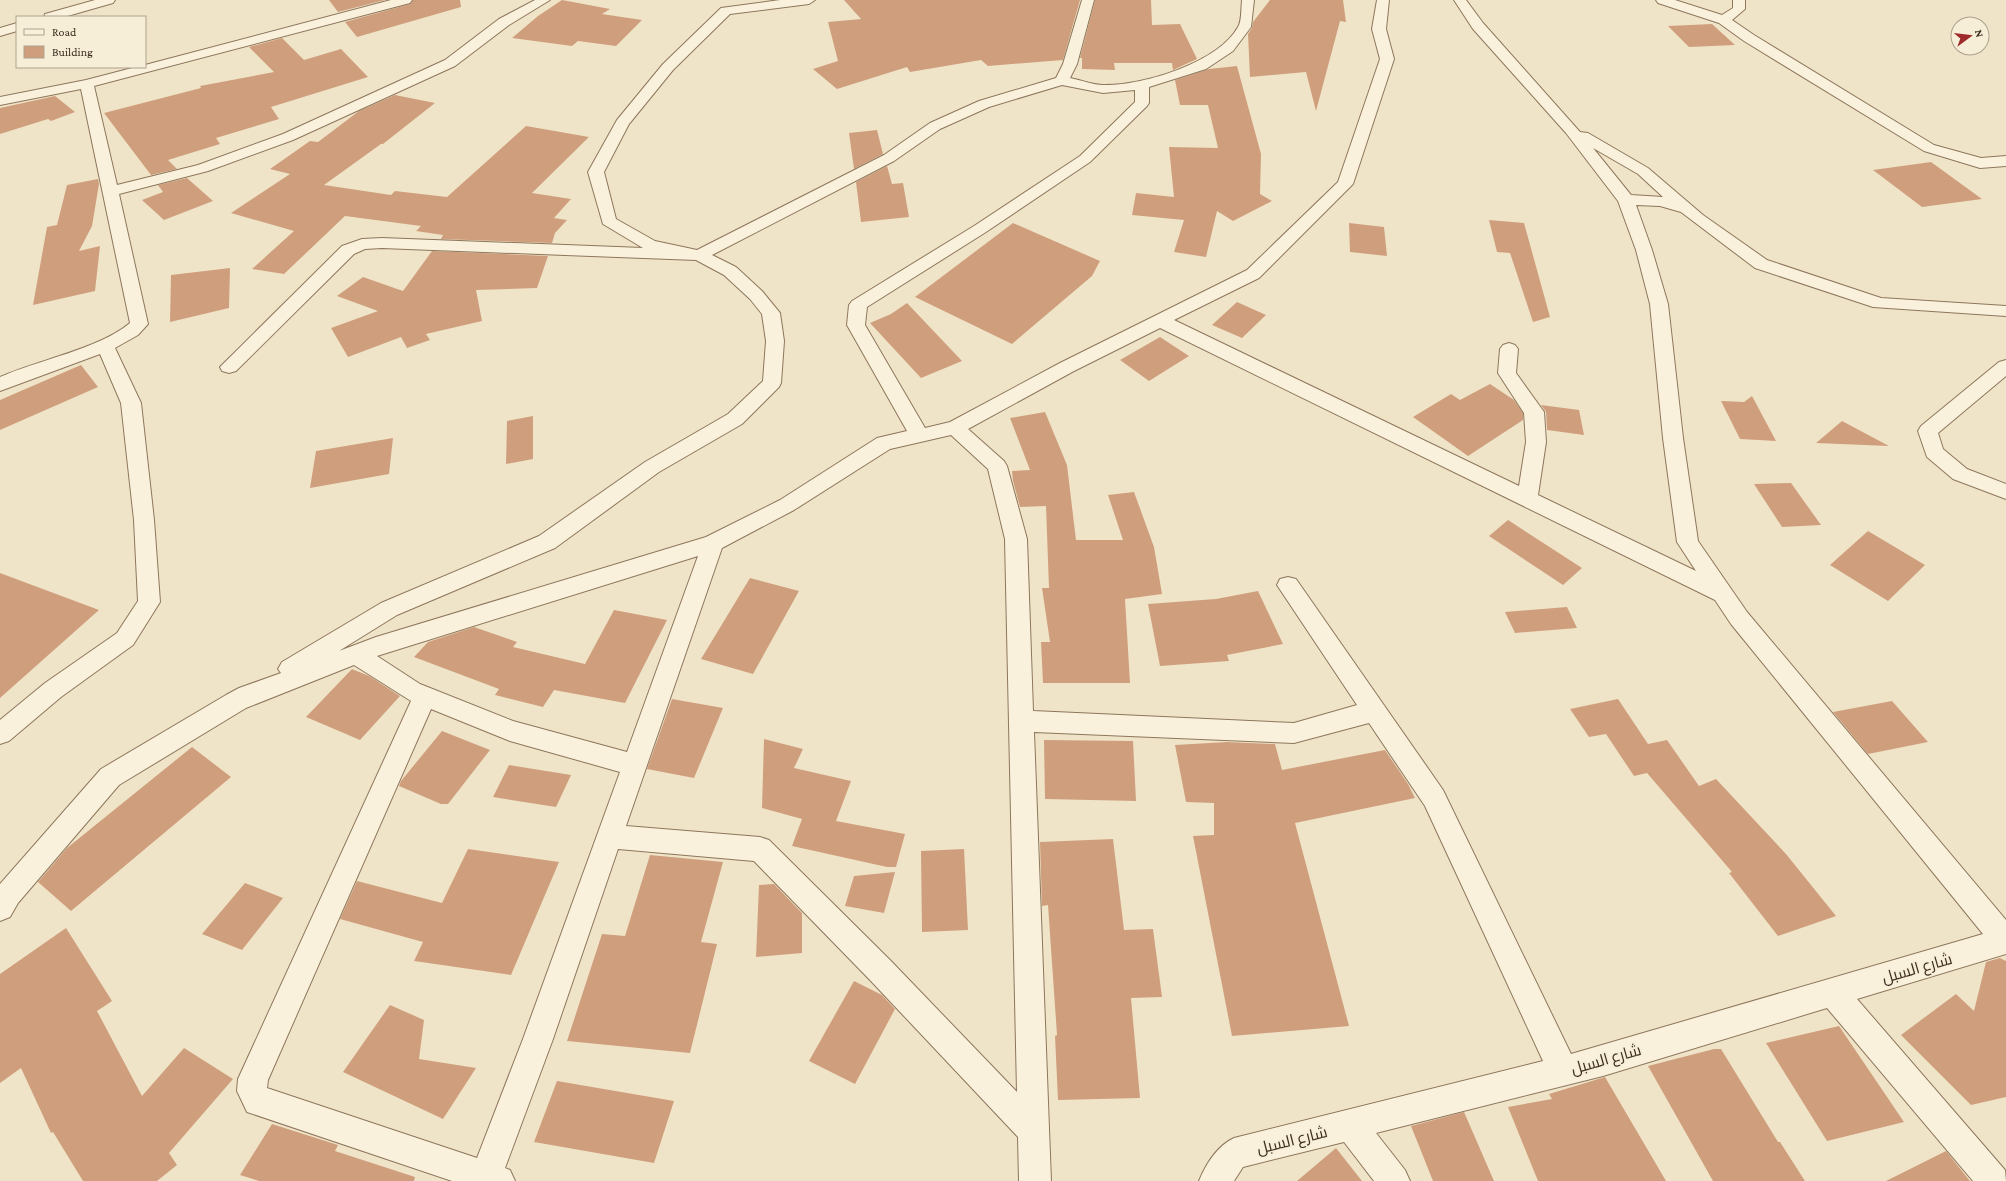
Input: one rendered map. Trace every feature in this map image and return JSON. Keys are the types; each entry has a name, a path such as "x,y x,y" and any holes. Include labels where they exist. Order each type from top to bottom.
{"street":[{"path":"53,16 109,0"},
{"path":"146,68 379,3 406,0"},
{"path":"110,191 203,168 288,137 450,63 504,22 544,0"},
{"path":"0,908 9,894 110,777 389,609 547,542 652,467 735,419 772,383 775,341 771,313 756,295 730,271 699,255 650,245 609,221 596,172 622,123 668,67 725,5 809,0"},
{"path":"1062,81 1070,64 1088,0"},
{"path":"229,367 348,250 362,244 382,243 699,255 889,158 935,126 984,104 1062,81 1103,89 1142,85 1201,66 1228,48 1245,27 1248,0"},
{"path":"234,702 376,646 713,543 788,505 884,443 955,428 1067,367 1253,274 1344,184 1387,59 1378,29 1383,0"},
{"path":"1460,0 1478,26 1571,130 1626,200 1644,250 1659,304 1674,438 1688,542 1739,618 2006,941"},
{"path":"1662,0 1724,20 1749,38 1929,148 1980,163 2006,161"},
{"path":"1724,20 1739,9 1739,0"},
{"path":"0,32 16,27"},
{"path":"0,101 87,84 145,68"},
{"path":"0,385 23,374 106,345 129,334 139,324 87,84"},
{"path":"920,436 856,325 858,305 980,229 1085,159 1142,103 1142,85"},
{"path":"1571,130 1643,171 1686,209 1761,264 1879,303 2006,311"},
{"path":"1626,200 1662,201 1686,209"},
{"path":"1159,320 1723,594"},
{"path":"0,734 53,690 126,639 149,602 144,520 131,403 106,345"},
{"path":"1509,349 1507,373 1534,412 1536,442 1527,499"},
{"path":"2006,366 1928,430 1934,452 1960,474 2006,492"},
{"path":"955,428 998,466 1016,539 1035,1181"},
{"path":"424,696 253,1079 252,1091 258,1101 489,1180 713,543"},
{"path":"1288,585 1434,798 1563,1071"},
{"path":"356,654 412,691 510,731 635,765"},
{"path":"1021,721 1294,733 1374,711"},
{"path":"609,836 760,849 880,970 1033,1130"},
{"name":"شارع السبل","path":"1215,1181 1234,1154 1603,1061 2006,941"},
{"path":"1833,992 1994,1181"},
{"path":"1350,1125 1394,1181"}],"building":[{"path":"329,0 385,0 338,12"},
{"path":"413,0 460,0 461,7 357,37 345,22 410,4"},
{"path":"562,0 610,9 602,14 642,20 616,46 578,41 572,46 512,38 538,16"},
{"path":"844,0 1080,0 1063,60 988,66 981,60 910,72 907,67 837,89 813,69 838,61 828,22 861,19"},
{"path":"1095,0 1151,0 1152,25 1180,24 1197,59 1173,70 1172,63 1114,63 1115,70 1082,69 1082,58 1080,58"},
{"path":"1270,0 1343,0 1346,22 1340,21 1316,111 1306,72 1250,77 1248,34 1252,28 1253,22"},
{"path":"1712,24 1735,45 1689,47 1668,26"},
{"path":"282,38 304,60 341,49 368,77 271,107 279,119 216,138 220,144 168,160 177,169 151,175 104,113 201,88 200,86 274,72 249,47"},
{"path":"1237,66 1261,154 1260,194 1272,201 1233,221 1217,211 1206,257 1174,252 1184,220 1132,215 1136,193 1174,197 1169,147 1218,148 1208,105 1180,105 1175,80 1209,69"},
{"path":"395,95 435,103 383,144 324,185 391,195 395,191 447,197 526,126 589,137 532,193 571,199 554,218 567,220 555,233 552,243 441,239 443,235 416,231 421,226 345,216 284,274 252,269 294,231 231,213 290,174 270,169 310,141 318,142 359,111"},
{"path":"55,96 75,112 51,121 48,119 0,134 0,108"},
{"path":"877,130 883,154 854,169 849,133"},
{"path":"1931,162 1982,199 1922,207 1873,170"},
{"path":"887,166 892,184 903,183 909,217 861,222 856,182"},
{"path":"187,178 213,201 164,220 142,200 163,192 158,185"},
{"path":"98,179 99,184 92,226 79,251 100,246 95,291 33,305 47,227 57,225 67,185"},
{"path":"1489,220 1524,223 1550,317 1533,322 1510,253 1497,252"},
{"path":"1013,223 1100,261 1092,276 1012,344 915,297"},
{"path":"1349,223 1384,227 1387,256 1350,252"},
{"path":"432,251 548,256 537,288 476,290 482,321 426,334 430,340 407,348 401,337 348,357 331,328 378,311 337,296 363,277 403,291"},
{"path":"230,268 229,308 170,322 171,275"},
{"path":"1237,302 1266,315 1242,338 1212,325"},
{"path":"907,303 962,361 921,378 870,323 891,314"},
{"path":"1160,337 1189,356 1149,381 1120,360"},
{"path":"81,365 98,387 0,430 0,400"},
{"path":"1490,384 1514,400 1523,413 1523,420 1468,456 1413,417 1451,394 1460,400"},
{"path":"1752,396 1776,441 1740,439 1721,401 1744,402"},
{"path":"1541,405 1579,410 1584,435 1547,430 1546,412"},
{"path":"1045,412 1067,465 1076,540 1123,540 1108,495 1134,492 1154,547 1162,594 1125,599 1130,683 1043,683 1041,642 1050,642 1042,588 1049,588 1046,506 1020,507 1012,471 1030,470 1010,418"},
{"path":"533,416 533,459 506,464 507,421"},
{"path":"1842,421 1889,446 1816,443"},
{"path":"393,438 389,474 310,488 316,451"},
{"path":"1791,483 1821,525 1782,527 1754,484"},
{"path":"1508,520 1582,568 1563,585 1489,536"},
{"path":"1868,531 1925,565 1888,601 1830,565"},
{"path":"0,573 99,610 0,698"},
{"path":"750,578 799,591 753,674 701,659"},
{"path":"1258,591 1283,644 1227,655 1229,661 1160,666 1148,604 1216,599"},
{"path":"1567,607 1577,628 1515,633 1505,612"},
{"path":"614,610 667,620 625,703 554,690 543,707 495,695 499,689 414,657 428,642 474,627 517,642 513,647 585,664"},
{"path":"352,669 369,676 400,696 360,740 306,717"},
{"path":"672,699 723,708 694,778 647,769"},
{"path":"1618,699 1648,744 1667,740 1699,786 1716,779 1786,854 1836,916 1778,936 1729,873 1732,872 1647,773 1634,776 1606,734 1589,737 1570,709"},
{"path":"1892,701 1928,742 1868,754 1833,712"},
{"path":"442,731 490,750 448,804 441,804 399,786 401,781"},
{"path":"764,739 803,749 794,768 851,781 836,821 905,834 896,867 887,867 792,846 802,819 762,808"},
{"path":"1044,740 1133,741 1136,801 1045,799"},
{"path":"1227,742 1275,744 1282,770 1385,750 1408,784 1415,798 1295,823 1349,1026 1232,1036 1193,836 1214,835 1214,803 1186,802 1175,745"},
{"path":"192,747 231,777 71,911 38,882 67,848"},
{"path":"509,765 571,775 556,807 493,797"},
{"path":"1113,839 1124,930 1153,929 1162,997 1131,998 1140,1098 1058,1100 1055,1036 1057,1035 1048,905 1042,906 1040,842"},
{"path":"468,849 559,862 511,975 414,961 423,942 340,919 357,881 442,903"},
{"path":"964,849 968,930 922,932 921,851"},
{"path":"650,855 723,862 701,942 717,944 690,1053 567,1041 602,934 625,936"},
{"path":"895,872 884,913 845,906 854,876"},
{"path":"245,883 283,898 242,950 202,934"},
{"path":"774,884 802,913 802,953 756,957 759,885"},
{"path":"66,928 112,1001 97,1011 142,1096 184,1048 233,1079 169,1153 177,1165 157,1181 83,1181 53,1132 51,1133 21,1068 0,1083 0,974"},
{"path":"2000,958 2006,961 2006,1097 1971,1105 1901,1035 1956,994 1974,1011 1986,962"},
{"path":"854,981 882,995 895,1009 855,1084 809,1061"},
{"path":"390,1005 424,1020 419,1059 476,1068 443,1119 343,1072"},
{"path":"1839,1026 1904,1122 1827,1141 1766,1043"},
{"path":"1714,1049 1721,1049 1778,1142 1780,1142 1805,1181 1713,1181 1648,1066"},
{"path":"1605,1077 1666,1181 1538,1181 1508,1107 1552,1099 1549,1094"},
{"path":"557,1081 674,1101 654,1163 534,1142"},
{"path":"1464,1112 1494,1181 1433,1181 1411,1126"},
{"path":"272,1124 338,1145 335,1151 415,1177 414,1181 259,1181 240,1175"},
{"path":"1336,1148 1362,1181 1297,1181"},
{"path":"1946,1151 1970,1181 1886,1181"}]}
